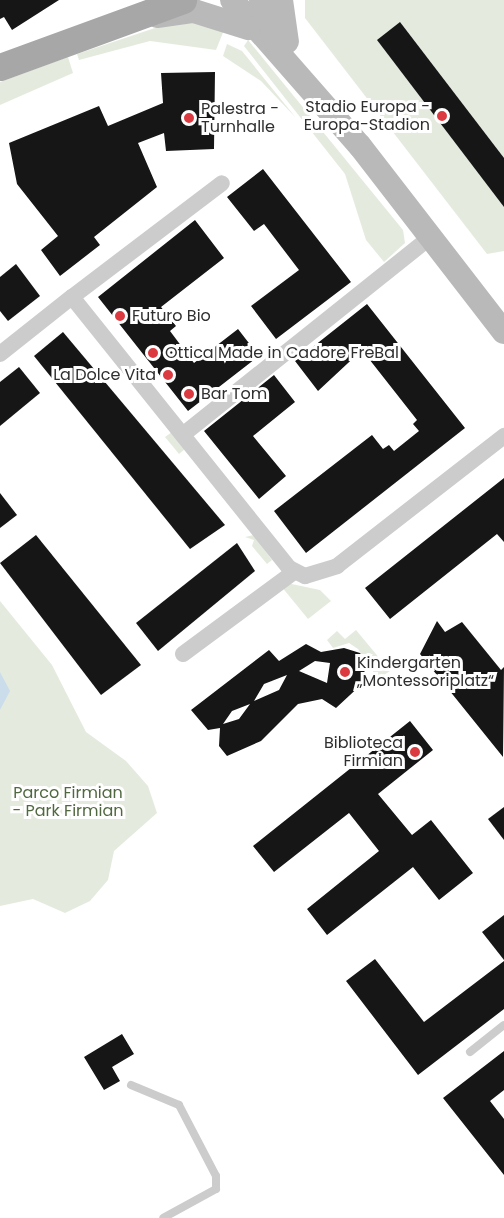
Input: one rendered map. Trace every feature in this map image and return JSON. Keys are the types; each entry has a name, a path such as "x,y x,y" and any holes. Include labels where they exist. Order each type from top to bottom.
{"main road":[{"path":"0,67 183,0"},
{"path":"232,0 432,236 504,332"},
{"path":"261,0 272,34 312,92"},
{"path":"281,0 284,32 312,92"},
{"path":"137,18 194,11 226,17 269,45"}],"street":[{"path":"0,354 222,183"},
{"path":"185,433 432,236"},
{"path":"72,297 295,571 305,576 337,566 504,436"},
{"path":"183,654 295,571"}],"lane":[{"path":"470,1052 504,1025"},
{"path":"131,1085 179,1105 216,1176 216,1189 163,1218"}],"green space":[{"name":"Stadio Europa - Europa-Stadion","path":"305,0 504,0 504,251 487,254 305,18"},
{"path":"182,19 226,25 216,50 150,41 79,60 77,54"},
{"path":"248,40 403,230 405,243 384,262 366,240 345,174 244,46"},
{"path":"227,44 242,51 296,118 261,81 223,56"},
{"path":"68,57 73,73 0,105 0,82"},
{"path":"172,432 185,449 179,454 165,437"},
{"path":"254,535 272,560 267,564 252,546 254,540 245,537"},
{"path":"287,583 320,590 331,601 308,619 281,586"},
{"name":"Parco Firmian - Park Firmian","path":"0,601 52,665 86,732 126,761 148,786 157,813 114,851 108,880 90,901 65,913 33,899 0,906"},
{"path":"356,630 390,671 378,679 358,649 349,643 333,648 327,640 337,631 345,639"}],"water":[{"path":"0,672 10,691 0,710"}],"building":[{"path":"0,0 59,0 12,30 4,17 0,19"},
{"path":"400,22 504,158 504,207 377,40"},
{"path":"215,72 214,149 166,151 164,133 138,143 157,187 94,237 100,245 60,276 41,250 58,236 17,184 9,143 99,106 108,126 163,103 161,73"},
{"path":"263,169 351,282 276,339 251,306 299,270 264,224 254,231 227,197"},
{"path":"195,220 224,258 161,307 176,326 170,331 194,363 238,329 259,356 188,411 98,297"},
{"path":"16,264 40,296 8,321 0,311 0,277"},
{"path":"367,304 465,428 306,553 274,511 372,435 383,449 389,445 394,451 419,431 413,424 417,420 362,350 318,391 295,361"},
{"path":"63,332 225,525 190,549 34,356"},
{"path":"19,367 40,393 0,426 0,382"},
{"path":"274,375 295,402 253,436 286,476 259,499 204,431"},
{"path":"504,478 504,542 497,534 390,619 365,588"},
{"path":"0,493 17,515 0,528"},
{"path":"36,535 141,665 101,695 0,563"},
{"path":"237,543 255,571 158,651 136,623"},
{"path":"437,621 445,632 462,622 501,670 504,667 503,757 420,654"},
{"path":"306,644 321,652 344,648 360,653 365,660 364,682 336,708 322,699 298,704 261,741 227,756 219,746 220,728 208,730 191,710 269,650 279,661","holes":["315,661 330,663 327,683 299,671","287,675 279,690 254,701 264,684","250,704 239,719 223,724 232,711"]},
{"path":"410,721 433,750 378,794 412,835 431,820 473,873 439,900 413,867 327,935 307,909 379,851 349,813 274,872 253,846"},
{"path":"504,807 504,840 488,819"},
{"path":"504,915 504,960 482,932"},
{"path":"375,959 424,1022 504,961 504,1009 418,1075 346,981"},
{"path":"122,1034 134,1054 112,1067 120,1081 104,1090 84,1057"},
{"path":"504,1051 504,1090 490,1101 504,1119 504,1175 443,1098"}],"place":[{"name":"Stadio Europa - Europa-Stadion","path":"442,116"},
{"name":"Palestra - Turnhalle","path":"189,118"},
{"name":"Futuro Bio","path":"120,316"},
{"name":"Ottica Made in Cadore FreBal","path":"153,353"},
{"name":"La Dolce Vita","path":"168,375"},
{"name":"Bar Tom","path":"189,394"},
{"name":"Kindergarten „Montessoriplatz“","path":"345,672"},
{"name":"Biblioteca Firmian","path":"415,752"}]}
